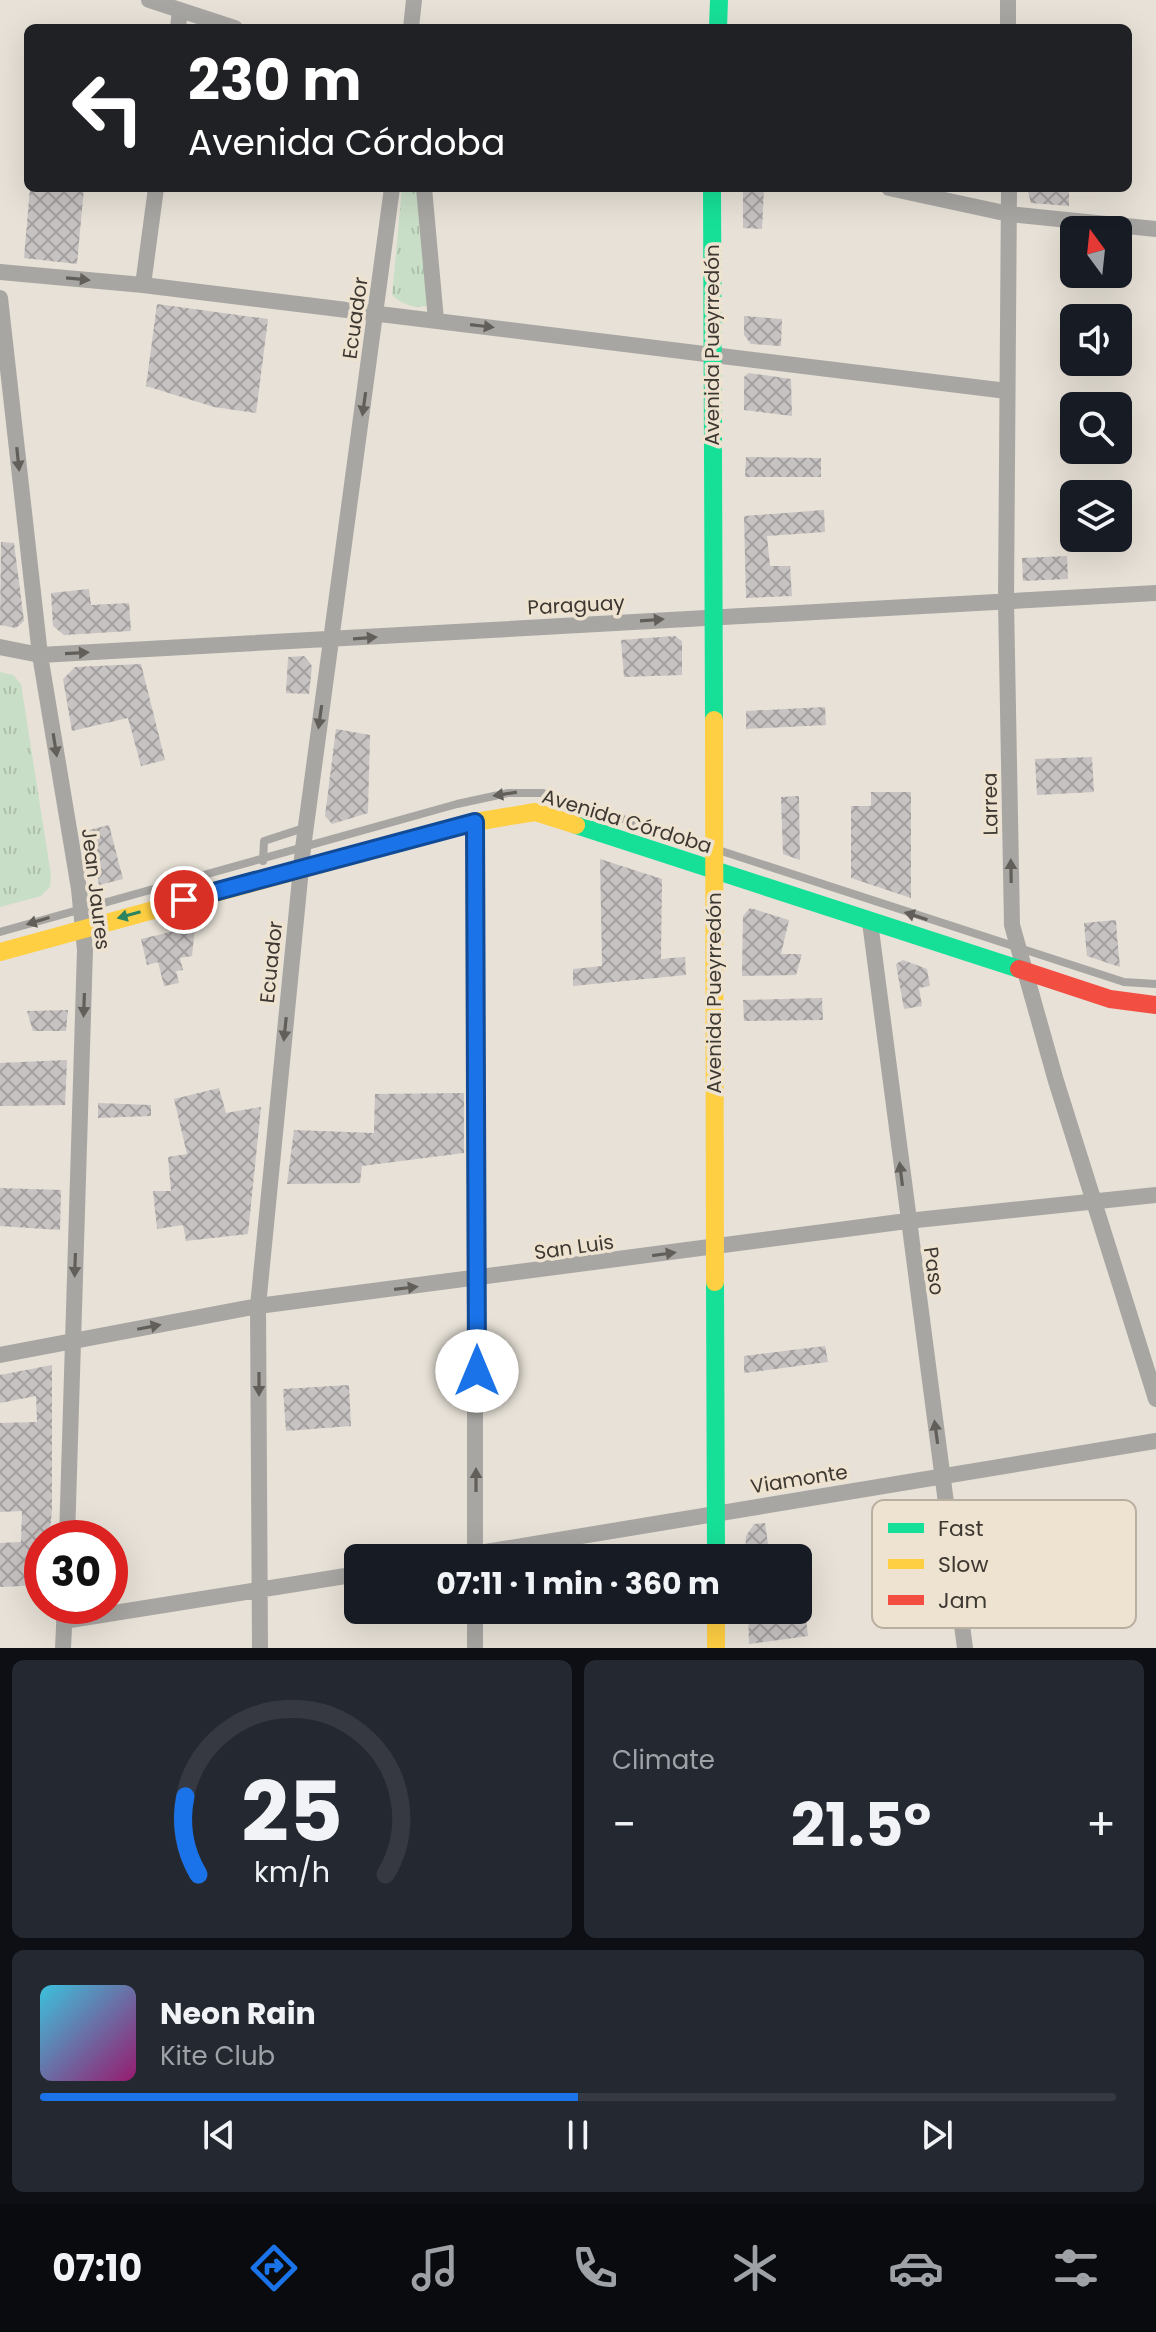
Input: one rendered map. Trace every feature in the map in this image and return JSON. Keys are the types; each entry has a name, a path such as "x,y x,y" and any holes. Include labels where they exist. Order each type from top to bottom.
{"main road":[{"path":"718,24 719,0"},
{"name":"Avenida Pueyrredón","path":"712,192 716,1544"},
{"name":"Avenida Córdoba","path":"0,952 84,928 262,869 301,868 523,812 548,814 1024,972 1123,1002 1156,1005"},
{"path":"716,1624 716,1648"}],"street":[{"path":"149,0 223,24"},
{"path":"411,24 414,0"},
{"path":"1008,0 1008,24"},
{"path":"178,24 180,10"},
{"path":"143,285 155,192"},
{"name":"Ecuador","path":"260,1648 258,1306 305,828 391,192"},
{"path":"424,192 436,320"},
{"path":"907,192 1009,214 1156,229"},
{"name":"Larrea","path":"1009,192 1006,601 1012,925 1156,1399"},
{"path":"0,272 143,285 1007,391"},
{"name":"Jean Jaures","path":"0,298 40,655 84,928 68,1520"},
{"name":"Paraguay","path":"0,647 40,655 1156,593"},
{"path":"475,822 475,1544"},
{"name":"Paso","path":"870,922 945,1500"},
{"name":"San Luis","path":"0,1355 258,1306 477,1280 907,1221 1095,1204 1156,1195"},
{"name":"Viamonte","path":"541,1544 716,1512 1156,1441"},
{"path":"128,1605 344,1576"},
{"path":"63,1648 64,1624"},
{"path":"475,1624 475,1648"},
{"name":"Paso","path":"962,1628 965,1648"}],"lane":[{"name":"Avenida Córdoba","path":"0,932 81,908 262,869 303,848 457,804 525,791 543,793 1124,982 1156,984"},
{"path":"262,869 264,841 305,828"},
{"name":"Paso","path":"866,899 870,922"}],"green space":[{"path":"402,192 418,192 431,305 410,306 392,295"},
{"path":"0,672 13,675 21,684 51,875 50,887 41,896 0,907"}],"building":[{"path":"30,192 84,192 77,264 24,258"},
{"path":"743,192 764,192 762,229 743,228"},
{"path":"1028,192 1069,192 1069,206 1031,203"},
{"path":"157,304 268,319 256,413 214,407 146,386"},
{"path":"744,316 782,319 781,346 751,344 744,335"},
{"path":"749,373 791,379 792,416 744,410 744,377"},
{"path":"746,457 821,458 821,477 745,477"},
{"path":"824,510 825,532 767,536 770,566 790,566 792,596 746,598 744,516"},
{"path":"1,542 14,543 24,621 16,628 0,625"},
{"path":"1067,556 1068,579 1023,581 1022,558"},
{"path":"89,589 91,605 129,603 131,631 64,635 53,626 51,593"},
{"path":"675,636 682,641 682,675 624,677 621,640"},
{"path":"304,656 312,666 309,694 286,693 288,657"},
{"path":"141,664 165,760 141,766 128,718 72,731 63,679 75,667"},
{"path":"825,707 826,725 746,729 746,711"},
{"path":"336,729 370,735 368,813 332,824 325,816"},
{"path":"1092,757 1094,792 1037,795 1035,759"},
{"path":"871,792 911,792 911,898 851,878 851,806 871,806"},
{"path":"799,796 800,860 783,854 781,797"},
{"path":"109,825 123,879 99,885 89,830"},
{"path":"600,859 662,879 661,959 685,957 686,975 573,986 573,969 602,966"},
{"path":"750,908 789,920 781,954 802,954 796,975 742,976 743,916"},
{"path":"1116,920 1120,967 1087,956 1084,923"},
{"path":"195,926 192,956 180,958 183,970 176,971 179,983 164,986 158,962 147,965 141,939"},
{"path":"903,960 927,969 930,986 919,988 922,1006 904,1009 896,964"},
{"path":"822,998 823,1020 744,1021 743,1000"},
{"path":"68,1010 66,1031 33,1031 27,1011"},
{"path":"67,1060 65,1105 0,1106 0,1063"},
{"path":"219,1088 226,1113 261,1107 248,1234 186,1241 183,1225 157,1229 153,1191 171,1191 168,1157 187,1154 174,1099"},
{"path":"464,1093 464,1153 362,1166 360,1183 287,1184 294,1130 374,1133 375,1094"},
{"path":"98,1103 151,1105 151,1116 98,1118"},
{"path":"0,1188 61,1190 60,1230 0,1226"},
{"path":"825,1346 828,1362 744,1373 744,1356"},
{"path":"52,1365 51,1520 24,1520 24,1586 0,1587 0,1543 21,1542 22,1511 0,1512 0,1423 37,1422 36,1396 0,1403 0,1375"},
{"path":"349,1385 351,1426 286,1431 283,1389"},
{"path":"765,1523 768,1544 746,1544 746,1536 754,1524"},
{"path":"748,1624 807,1624 808,1636 749,1644"}],"traffic: fast":[{"path":"718,24 719,0"},
{"path":"712,192 714,720"},
{"path":"576,825 1019,969"},
{"path":"715,1282 716,1544"}],"traffic: slow":[{"path":"714,720 715,1282"},
{"path":"0,952 475,822 535,812 576,825"},
{"path":"716,1624 716,1648"}],"traffic: jam":[{"path":"1019,969 1110,999 1156,1005"}],"route":[{"path":"184,900 475,822 477,1371"}]}
